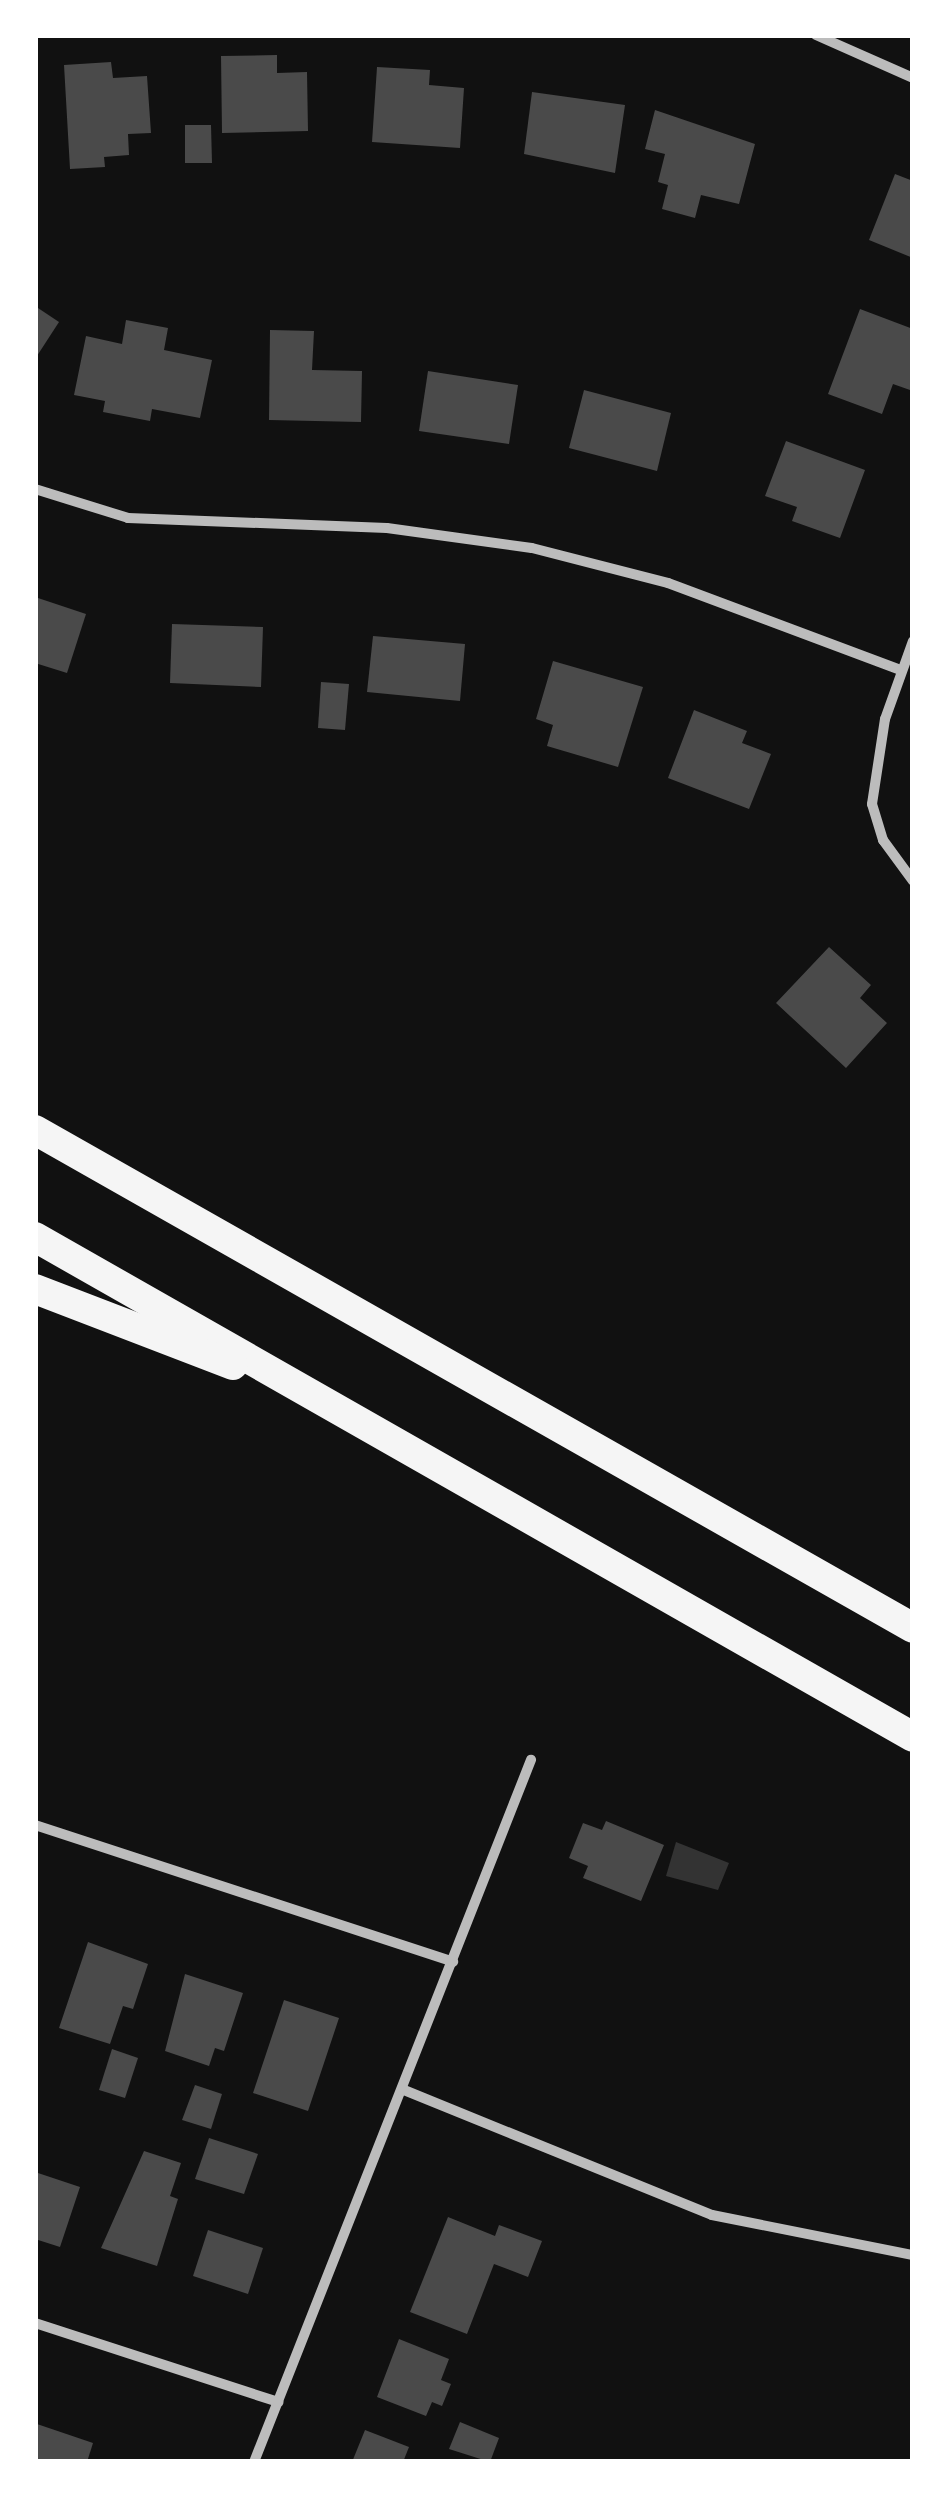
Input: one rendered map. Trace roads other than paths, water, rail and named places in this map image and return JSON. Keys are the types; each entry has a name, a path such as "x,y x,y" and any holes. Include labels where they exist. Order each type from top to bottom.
{"highway":[{"path":"35,1130 913,1628"},
{"path":"35,1237 913,1737"},
{"path":"35,1289 331,1403"}],"street":[{"path":"816,35 913,78"},
{"path":"35,488 128,518 387,528 532,548 668,583 901,670"},
{"path":"913,641 874,763 872,804 883,840 913,880"},
{"path":"254,2462 531,1760"},
{"path":"35,1825 453,1962"},
{"path":"404,2090 712,2216 913,2255"},
{"path":"35,2323 278,2402"}]}
